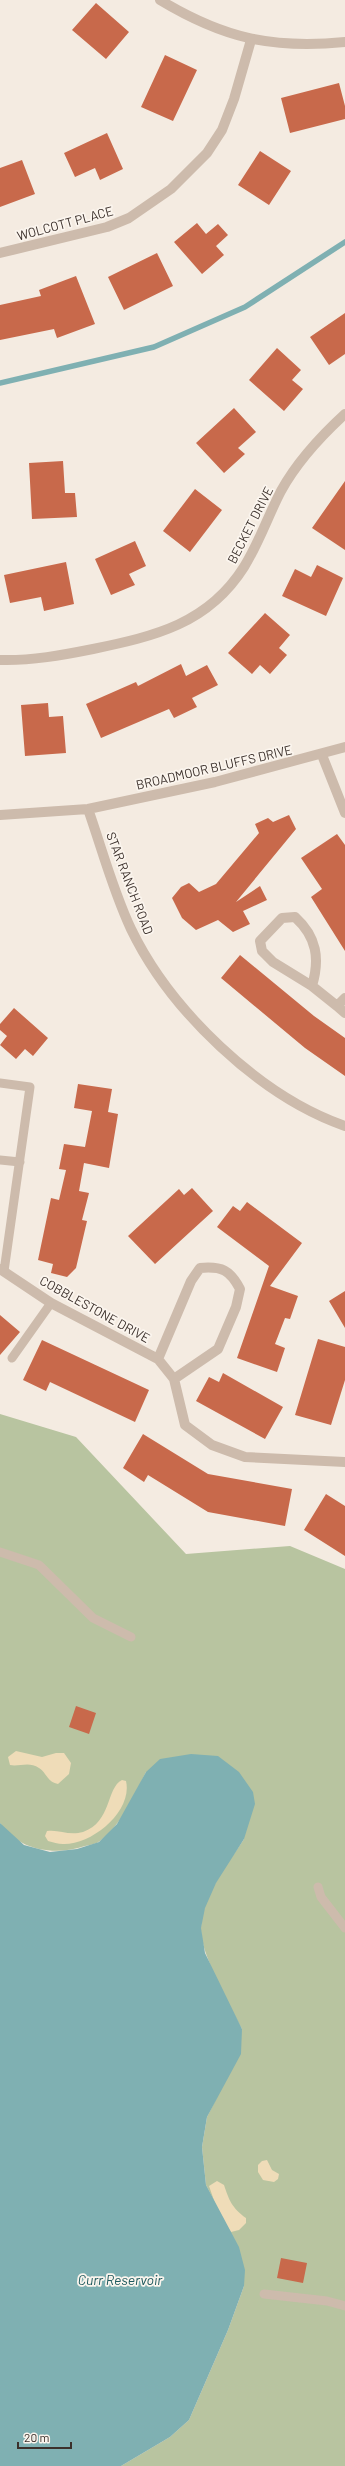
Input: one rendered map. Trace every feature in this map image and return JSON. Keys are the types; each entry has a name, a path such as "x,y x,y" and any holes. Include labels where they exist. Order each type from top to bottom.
{"street":[{"path":"160,0 187,16 217,30 251,40 292,44 345,42"},
{"name":"WOLCOTT PLACE","path":"0,253 107,227 129,218 171,189 207,153 222,130 234,99 251,40"},
{"name":"BECKET DRIVE","path":"0,660 71,653 144,638 171,629 195,617 231,586 257,546 281,490 326,432 345,414"},
{"name":"BROADMOOR BLUFFS DRIVE","path":"88,809 215,782 344,750"},
{"path":"322,755 345,813"},
{"path":"0,816 88,809"},
{"name":"STAR RANCH ROAD","path":"88,809 131,929 173,996 202,1030 265,1083 301,1105 345,1126"},
{"path":"312,986 318,966 312,940 305,926 295,917 282,918 260,941 262,951 272,962 312,986 341,1009 345,998"},
{"name":"COBBLESTONE DRIVE","path":"158,1359 191,1281 200,1268 216,1266 233,1275 240,1289 236,1307 218,1349 174,1378"},
{"name":"COBBLESTONE DRIVE","path":"2,1270 51,1303 158,1359 174,1378 185,1425 212,1444 245,1457 345,1462"}],"lane":[{"path":"0,1083 30,1087 20,1162 2,1270"},
{"path":"0,1160 20,1162"},
{"path":"12,1358 51,1303"},
{"path":"0,1552 39,1565 93,1618 131,1637"},
{"path":"318,1887 321,1897 345,1928"},
{"path":"264,2294 327,2301 345,2306"}],"green space":[{"path":"0,1414 76,1437 186,1554 290,1546 345,1569 345,2466 121,2466 170,2437 189,2420 228,2330 244,2286 227,2227 206,2185 202,2147 207,2117 218,2095 242,2029 210,1964 202,1938 201,1927 206,1903 211,1892 223,1870 244,1839 146,1772 121,1818 108,1834 95,1844 62,1851 38,1849 17,1840 0,1823"}],"sand":[{"path":"16,1751 42,1757 56,1753 64,1753 71,1763 69,1774 58,1784 54,1783 42,1770 35,1766 10,1765 8,1757"},
{"path":"122,1780 126,1781 126,1792 123,1804 108,1824 86,1839 74,1843 61,1844 48,1841 45,1836 47,1831 78,1833 92,1827 99,1821 104,1813 113,1790"},
{"path":"267,2160 272,2170 279,2174 278,2179 274,2182 263,2180 258,2172 258,2165 262,2161"},
{"path":"217,2181 224,2185 237,2211 246,2218 246,2223 239,2230 231,2232 218,2212 209,2186"}],"water":[{"name":"Curr Reservoir","path":"191,1754 218,1756 239,1772 253,1792 255,1804 244,1839 216,1883 205,1908 201,1928 205,1953 242,2029 241,2054 207,2117 202,2147 206,2185 239,2247 245,2270 244,2286 228,2330 189,2420 170,2437 121,2466 0,2466 0,1823 24,1845 50,1852 77,1849 99,1842 117,1824 146,1772 160,1759"}],"building":[{"path":"96,3 129,32 106,59 72,30"},
{"path":"165,55 197,70 173,121 141,107"},
{"path":"339,83 345,106 345,119 290,133 281,98"},
{"path":"107,133 123,169 100,180 95,168 75,177 64,153"},
{"path":"260,151 291,171 269,205 238,185"},
{"path":"22,160 35,194 0,207 0,168"},
{"path":"197,223 206,234 218,224 228,235 216,246 224,255 202,274 174,242"},
{"path":"157,253 173,286 124,310 108,277"},
{"path":"76,276 95,324 57,338 54,329 0,340 0,305 41,296 39,290"},
{"path":"345,313 345,354 329,365 310,337"},
{"path":"277,348 301,370 292,380 303,389 284,411 249,380"},
{"path":"234,408 256,432 238,448 245,454 224,473 196,443"},
{"path":"63,461 65,493 75,493 77,517 32,519 29,463"},
{"path":"345,481 345,550 312,528"},
{"path":"195,489 222,510 190,552 163,531"},
{"path":"135,541 146,566 129,574 135,585 111,595 95,559"},
{"path":"66,562 74,604 44,611 41,597 10,603 4,575"},
{"path":"317,565 343,578 326,616 282,596 295,569 311,577"},
{"path":"265,613 290,635 279,648 287,655 270,674 260,665 252,674 228,653"},
{"path":"181,664 186,676 207,665 218,685 192,698 197,707 174,718 169,709 101,738 86,704 136,682 138,686"},
{"path":"48,703 49,717 63,716 66,753 25,756 21,705"},
{"path":"289,815 296,829 236,902 260,886 267,900 243,911 250,924 233,932 218,920 196,930 182,918 172,898 181,887 189,883 199,892 216,884 259,833 255,824 268,818 273,822"},
{"path":"337,834 345,845 345,951 311,897 322,889 301,858"},
{"path":"240,955 314,1016 345,1038 345,1076 305,1048 221,978"},
{"path":"14,1008 48,1038 33,1056 25,1049 16,1059 0,1045 7,1036 0,1030 0,1024"},
{"path":"78,1084 112,1089 108,1112 118,1114 109,1168 84,1163 79,1191 89,1193 82,1220 87,1221 76,1268 67,1277 51,1273 53,1264 38,1260 51,1198 59,1200 66,1170 59,1169 64,1144 85,1147 92,1111 74,1108"},
{"path":"192,1188 213,1211 155,1264 128,1236 179,1189 184,1195"},
{"path":"247,1202 302,1243 270,1286 298,1296 290,1319 285,1318 275,1344 285,1348 277,1372 237,1358 269,1266 217,1227 233,1206 240,1211"},
{"path":"345,1291 345,1328 329,1301"},
{"path":"0,1315 20,1332 0,1355"},
{"path":"318,1339 345,1347 345,1380 331,1425 295,1415"},
{"path":"42,1340 149,1390 135,1422 50,1382 46,1391 23,1380"},
{"path":"223,1373 283,1407 265,1439 196,1401 209,1377 219,1382"},
{"path":"143,1434 208,1474 292,1489 285,1526 208,1512 148,1475 144,1482 123,1468"},
{"path":"326,1494 345,1506 345,1556 304,1530"},
{"path":"76,1706 96,1713 89,1734 69,1727"},
{"path":"281,2258 307,2263 303,2283 277,2278"}],"waterway":[{"path":"0,383 154,347 245,307 345,242"}]}
